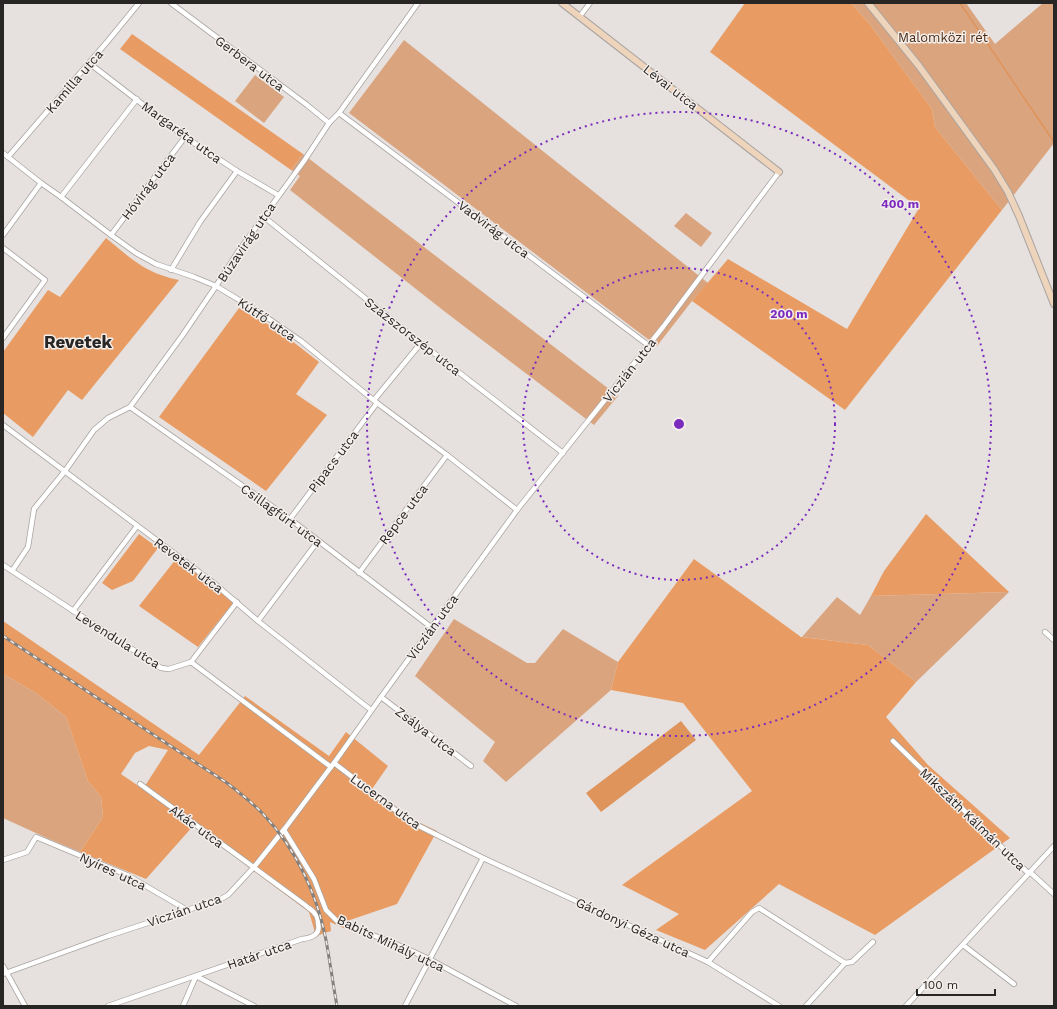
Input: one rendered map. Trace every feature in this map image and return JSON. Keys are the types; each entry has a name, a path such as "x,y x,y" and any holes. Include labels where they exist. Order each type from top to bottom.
{"main road":[{"name":"Lévai utca","path":"562,3 779,172"},
{"path":"868,3 919,66 994,169 1008,192 1019,216 1054,304"}],"street":[{"name":"Kamilla utca","path":"8,157 139,3"},
{"name":"Gerbera utca","path":"170,3 329,123"},
{"name":"Búzavirág utca","path":"12,571 28,547 34,509 65,471 94,430 108,418 130,407 182,336 238,252 304,161 329,123 339,113 418,3"},
{"path":"580,16 590,3"},
{"name":"Margaréta utca","path":"89,63 185,137 237,171 278,195"},
{"path":"61,197 137,99"},
{"name":"Vadvirág utca","path":"339,113 648,345"},
{"name":"Hóvirág utca","path":"111,235 185,137"},
{"name":"Kútfő utca","path":"3,153 136,253 156,264 216,286 259,312 301,342 517,510"},
{"path":"171,270 200,222 237,171"},
{"name":"Viczián utca","path":"5,973 226,897 254,867 284,830 333,765 380,697 517,510 663,327 779,172"},
{"path":"3,236 41,183"},
{"name":"Százszorszép utca","path":"264,217 421,343 563,453"},
{"path":"3,248 45,280 3,338"},
{"name":"Pipacs utca","path":"290,519 375,401 421,343"},
{"name":"Csillagfürt utca","path":"130,407 290,519 431,627"},
{"name":"Revetek utca","path":"3,425 215,584 258,621 371,710"},
{"name":"Repce utca","path":"359,573 447,455"},
{"path":"73,611 137,526"},
{"path":"258,621 318,541"},
{"name":"Levendula utca","path":"3,565 161,668 169,669 191,662"},
{"path":"236,602 191,662 333,765"},
{"path":"1045,632 1054,640"},
{"name":"Zsálya utca","path":"380,697 472,766"},
{"name":"Mikszáth Kálmán utca","path":"893,741 1027,872 1032,874 1054,894"},
{"name":"Lucerna utca","path":"333,765 411,822 483,858"},
{"name":"Akác utca","path":"140,784 254,867"},
{"name":"Babits Mihály utca","path":"284,830 314,879 326,910 333,918 429,959 516,1006"},
{"name":"Nyíres utca","path":"3,860 27,852 36,837 127,875 187,910"},
{"path":"906,1006 1054,846"},
{"path":"405,1006 483,858"},
{"name":"Gárdonyi Géza utca","path":"483,858 708,962 779,1006"},
{"name":"Határ utca","path":"108,1006 302,939 315,936 319,930 319,927 315,913 254,867"},
{"path":"708,962 752,912 759,908 844,963 852,962 874,942"},
{"path":"963,944 1014,984"},
{"path":"806,1006 844,963"},
{"path":"3,966 5,973 25,1006"},
{"path":"183,1006 196,976 254,1006"}],"green space":[{"name":"Malomközi rét","path":"851,3 966,3 995,44 1043,3 1054,3 1054,143 1002,210 935,127 932,109 868,22"},
{"path":"404,40 708,283 657,346 349,113"},
{"path":"255,75 284,97 264,123 235,101"},
{"path":"303,154 618,396 594,425 444,311 290,190 300,176 291,170"},
{"path":"686,213 712,233 701,247 674,226"},
{"path":"1009,592 916,682 868,645 802,637 837,597 860,615 871,596"},
{"path":"454,619 527,663 535,663 563,629 618,662 611,690 506,782 483,761 495,742 415,676"},
{"path":"3,674 36,693 66,717 88,781 101,797 103,817 80,852 3,818"}],"shaded area":[{"path":"745,3 851,3 868,22 932,109 935,127 1002,210 845,410 692,301 728,259 847,329 919,208 710,52"},
{"path":"132,34 303,154 291,170 120,49"},
{"path":"106,238 146,268 172,279 179,280 82,400 68,390 33,437 3,413 3,352 48,290 60,297"},
{"path":"239,308 278,330 319,362 296,394 327,415 266,491 159,417"},
{"path":"926,514 1009,592 871,596 884,571"},
{"path":"139,534 158,548 133,581 112,590 102,583"},
{"path":"176,559 213,585 233,603 198,647 139,606"},
{"path":"694,559 801,637 868,645 916,682 886,717 928,765 1010,838 875,935 779,884 705,950 656,930 679,914 622,885 752,791 683,703 611,690 618,662"},
{"path":"3,621 199,755 245,696 329,756 346,732 388,766 372,789 414,820 437,831 397,904 350,920 346,929 330,922 331,931 316,936 309,912 194,825 146,879 80,852 103,817 101,797 88,781 66,717 36,693 3,674","holes":["149,746 168,750 143,789 121,774 135,753"]},
{"path":"681,721 696,740 601,812 586,793"}],"waterway":[{"path":"960,3 1054,142"}],"railway":[{"path":"3,636 227,783 251,802 264,815 286,842 304,873 311,889 326,940 337,1006"}],"district":[{"name":"Revetek","path":"78,342"}]}
